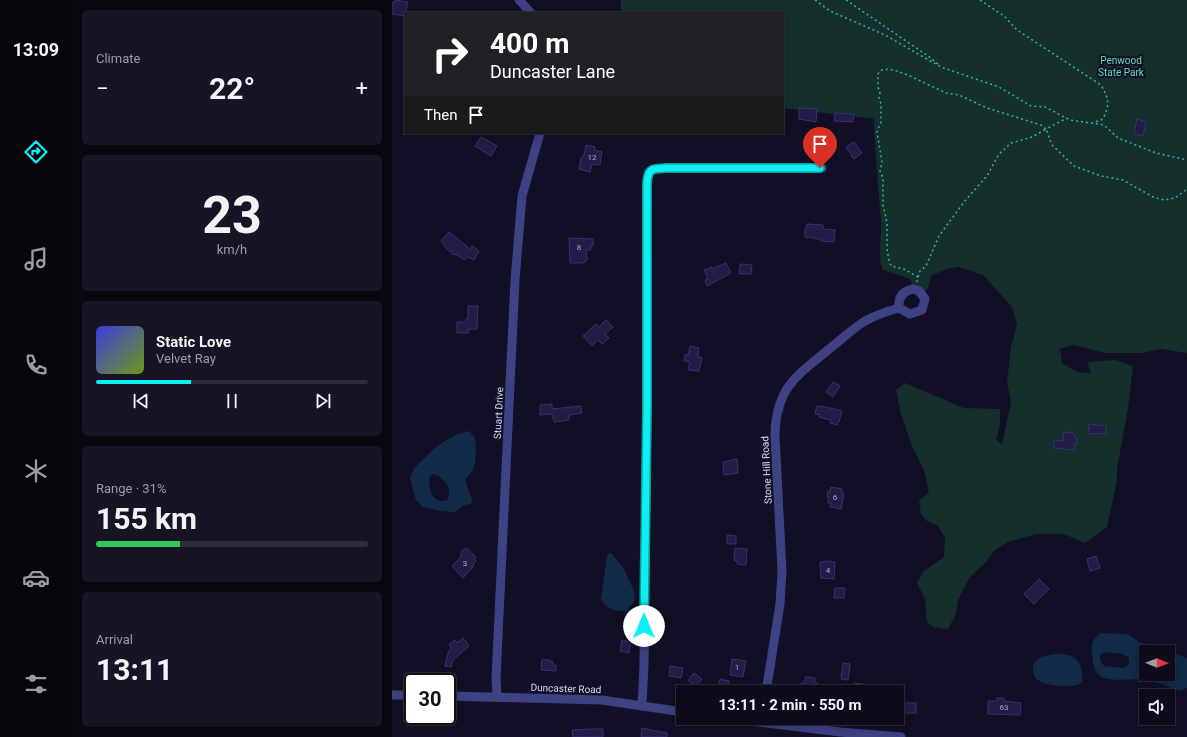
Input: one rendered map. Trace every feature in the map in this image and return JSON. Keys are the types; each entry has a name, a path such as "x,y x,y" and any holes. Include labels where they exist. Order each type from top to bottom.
{"street":[{"path":"520,0 529,12"},
{"name":"Stuart Drive","path":"497,696 496,678 515,278 522,196 540,134"},
{"path":"642,706 644,665 647,194 649,175 653,169 661,168 822,168"},
{"path":"906,290 916,290 922,294 925,299 922,310 910,314 899,308 899,301 902,294 906,290"},
{"name":"Stone Hill Road","path":"767,685 780,604 782,571 775,436 775,418 777,410 784,394 793,380 808,366 865,322 889,310 899,308"},
{"path":"392,694 404,695"},
{"name":"Duncaster Road","path":"456,696 602,700 676,711"},
{"path":"790,725 840,732 901,737"}],"path":[{"path":"815,0 830,11 885,35 941,67 999,87 1031,106 1045,108 1067,118 1104,125 1118,138 1156,153 1187,160"},
{"path":"846,0 928,56 941,67"},
{"path":"980,0 1004,16 1017,30 1101,85 1108,96 1108,108 1103,119 1092,123"},
{"path":"918,277 904,269 891,266 887,249 887,223 883,205 883,178 880,171 882,162 877,132 881,122 878,74 882,70 889,69 910,76 946,93 959,96 987,108 1041,125 1046,129 1052,145 1074,166 1101,176 1123,180 1152,197 1165,200 1179,196 1187,189"},
{"path":"916,290 920,271 926,266 939,236 964,202 987,176 999,154 1011,144 1032,137 1067,118"}],"green space":[{"name":"Penwood State Park","path":"621,0 1187,0 1187,353 1161,349 1142,353 1105,353 1073,345 1060,349 1062,363 1077,372 1091,373 1087,362 1116,360 1133,366 1128,408 1117,469 1117,480 1107,527 1085,543 1064,534 1036,534 1008,542 995,550 986,562 970,577 958,600 956,614 948,629 933,627 927,622 925,599 917,583 923,572 944,557 945,538 938,526 927,521 921,514 919,501 929,492 924,470 912,446 901,414 896,390 905,383 964,408 1000,409 1000,424 996,440 1002,444 1011,403 1007,382 1011,347 1017,324 1012,307 983,275 959,267 947,269 931,276 928,288 922,294 913,289 911,280 904,276 882,269 880,257 881,220 874,119 784,108 784,12 621,12"}],"water":[{"path":"469,431 475,437 475,464 466,481 472,503 461,507 455,512 423,507 416,500 410,479 414,468 443,442 458,434","holes":["432,474 443,480 448,488 449,496 447,500 438,500 431,491 429,478"]},
{"path":"611,553 624,569 634,591 635,600 627,611 612,609 606,606 601,600 607,556"},
{"path":"1100,633 1127,634 1139,642 1150,645 1139,645 1139,679 1114,680 1101,677 1094,667 1092,655 1092,648 1095,638","holes":["1106,652 1123,654 1129,658 1129,665 1123,668 1104,666 1100,656"]},
{"path":"1175,653 1187,658 1187,688 1180,691 1151,681 1175,681"},
{"path":"1064,654 1077,660 1080,664 1082,675 1082,682 1080,684 1058,686 1046,684 1036,679 1033,673 1034,663 1046,656"}],"building":[{"path":"395,0 408,2 404,16 392,14 392,2 394,3"},
{"path":"799,108 817,109 816,122 799,119"},
{"path":"835,113 854,114 853,122 834,121"},
{"path":"1137,119 1146,122 1143,136 1134,134"},
{"path":"481,137 497,146 491,156 475,146"},
{"path":"854,142 862,153 854,159 846,147"},
{"path":"586,145 595,147 594,150 602,152 600,165 592,164 590,172 579,169"},
{"path":"807,224 823,225 823,229 835,230 834,242 821,241 821,239 805,237 805,228 807,228"},
{"path":"449,232 470,249 472,246 479,251 474,260 467,257 465,260 455,254 454,255 447,249 441,241"},
{"path":"569,238 593,239 593,246 591,246 591,250 586,250 587,260 583,263 570,263"},
{"path":"726,263 731,273 707,286 705,280 708,279 704,270 712,267 712,269"},
{"path":"740,264 752,265 751,274 739,274"},
{"path":"468,306 478,306 477,329 468,329 468,333 457,333 457,322 466,322 466,319 468,319"},
{"path":"606,320 613,327 605,334 609,338 602,344 598,340 592,346 583,336 596,324 599,327"},
{"path":"690,346 699,348 698,357 702,358 699,371 688,370 690,362 684,361 685,355 688,355"},
{"path":"833,382 840,386 833,397 826,392"},
{"path":"552,404 552,409 581,406 582,413 569,415 569,420 554,422 552,414 540,415 540,405"},
{"path":"817,406 842,411 837,425 830,423 831,420 819,417 820,415 815,414"},
{"path":"1089,424 1106,426 1106,433 1089,434"},
{"path":"1064,432 1074,433 1074,437 1077,438 1077,444 1074,443 1074,450 1054,448 1054,440 1063,441"},
{"path":"737,459 738,473 724,475 723,462"},
{"path":"831,487 842,489 842,494 844,494 841,509 830,507 831,503 828,503 828,491 830,492"},
{"path":"727,535 736,536 736,544 727,544"},
{"path":"735,548 747,549 746,565 737,564 737,561 734,560"},
{"path":"464,549 468,549 476,557 474,559 476,561 463,578 452,566 461,557 461,552"},
{"path":"1096,556 1100,568 1090,571 1087,559"},
{"path":"820,562 835,562 834,579 821,578"},
{"path":"1039,579 1049,589 1034,604 1024,594"},
{"path":"835,588 845,588 844,598 834,598"},
{"path":"463,638 469,646 453,660 451,667 445,666 448,653 451,648 449,644 455,640 457,643"},
{"path":"622,640 631,642 629,653 620,651"},
{"path":"732,659 746,661 743,677 730,675"},
{"path":"542,660 550,660 553,662 556,666 556,671 541,670"},
{"path":"843,663 850,664 848,680 841,679"},
{"path":"670,666 683,668 681,678 669,676"},
{"path":"694,673 702,679 698,685 694,685 688,680"},
{"path":"806,677 815,678 814,683 818,683 818,685 801,685 801,683 804,683"},
{"path":"720,679 729,681 728,685 719,685"},
{"path":"854,683 863,684 863,685 854,685"},
{"path":"997,698 1004,698 1004,701 1021,703 1020,715 988,714 988,701 997,701"},
{"path":"904,703 916,703 916,713 904,713"},
{"path":"642,728 667,733 667,737 641,737"},
{"path":"603,729 603,737 573,737 572,730"}],"route":[{"path":"644,626 647,408 647,182 650,171 653,169 665,168 820,168"}]}
